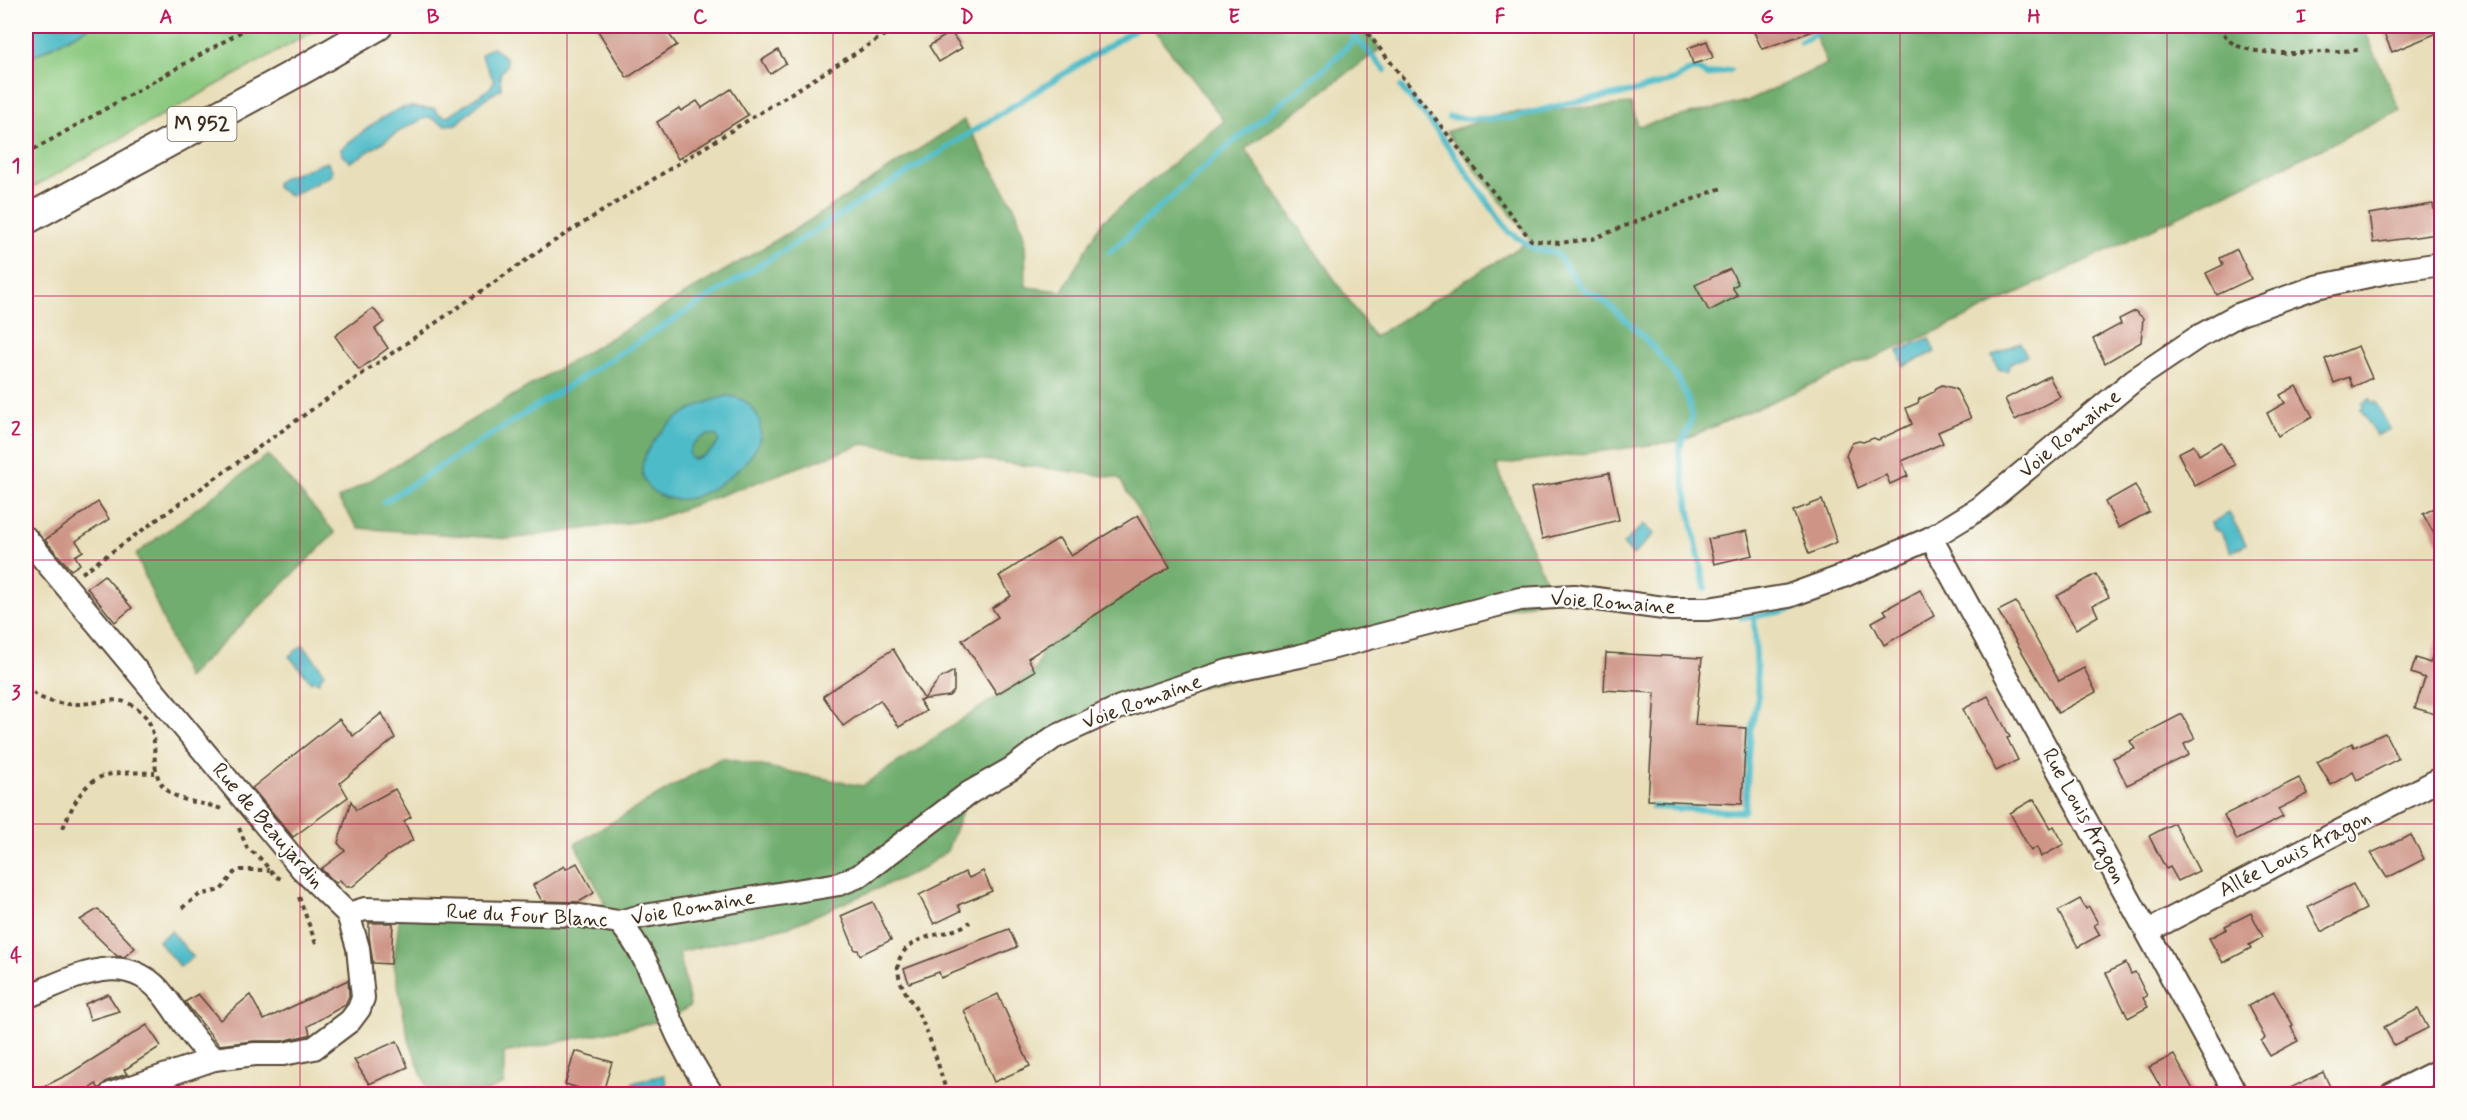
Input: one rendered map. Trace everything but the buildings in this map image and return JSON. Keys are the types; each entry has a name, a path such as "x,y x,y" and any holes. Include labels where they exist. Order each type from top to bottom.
{"main road":[{"name":"M 952","path":"26,220 378,26"}],"street":[{"name":"Voie Romaine","path":"619,922 839,884 859,876 969,793 1011,769 1053,738 1120,707 1228,671 1300,656 1520,599 1574,596 1671,609 1708,609 1789,596 1930,538 1980,508 2134,380 2199,337 2238,315 2316,287 2392,271 2442,264"},
{"name":"Rue de Beaujardin","path":"26,538 302,869 348,914 358,948 363,998 359,1009 350,1022 314,1048 283,1054 255,1054 214,1059 111,1095"},
{"name":"Rue Louis Aragon","path":"1930,538 2148,931 2236,1095"},
{"name":"Allée Louis Aragon","path":"2148,931 2442,778"},
{"name":"Rue du Four Blanc","path":"348,914 365,909 388,909 574,915 619,922 633,938 647,963 685,1050 712,1095"},
{"path":"26,998 88,972 118,968 128,971 143,978 163,994 202,1048 214,1059"},
{"path":"2392,1095 2442,1069"}],"path":[{"path":"26,154 251,26"},
{"path":"64,586 548,245 899,26"},
{"path":"1362,26 1531,240 1559,243 1592,239 1724,187"},
{"path":"2219,26 2232,43 2255,51 2359,50"},
{"path":"26,574 29,585 29,621"},
{"path":"26,687 38,697 54,704 114,700 131,704 146,719 152,729 155,738 155,773 162,785 176,796 229,812"},
{"path":"63,828 78,796 94,779 113,773 155,773"},
{"path":"237,821 247,848 259,857 269,870 283,880"},
{"path":"182,908 199,895 221,890 239,870 269,870"},
{"path":"298,895 316,944"},
{"path":"947,1095 937,1058 917,1011 906,996 898,966 905,950 915,942 952,932 970,921"}],"green space":[{"path":"91,26 323,26 26,191 26,60"},
{"path":"1151,26 1362,26 1380,49 1245,149 1374,337 1531,240 1446,132 1506,113 1631,104 1638,126 1747,101 1827,64 1814,32 1824,26 2363,26 2400,111 1946,327 1680,441 1496,465 1553,598 1120,707 969,793 947,851 920,870 791,926 679,952 690,1006 670,1019 504,1053 504,1084 481,1094 429,1094 408,1037 394,964 400,910 574,915 605,903 575,844 721,758 862,786 1035,671 1044,647 1170,566 1119,478 863,444 655,519 510,539 358,528 338,499 807,222 964,120 1016,210 1025,239 1026,287 1062,291 1102,222 1224,121"},
{"path":"268,455 335,533 187,678 136,554"}],"water":[{"path":"26,26 91,26 26,60"},
{"path":"492,47 506,58 507,65 500,74 501,89 484,99 457,124 445,125 429,117 408,126 350,162 342,155 341,149 374,123 394,111 411,107 434,108 439,114 447,117 490,88 494,81 481,55"},
{"path":"327,162 332,175 291,196 277,188 276,183 285,177"},
{"path":"1929,338 1935,352 1904,366 1898,351"},
{"path":"2020,342 2027,356 2010,364 2007,371 1998,369 1992,356"},
{"path":"727,396 737,398 753,409 758,417 760,435 753,453 726,479 694,497 671,499 661,496 646,483 643,474 647,452 662,431 681,415 715,399","holes":["708,435 717,436 719,441 708,453 693,459 689,455 697,440"]},
{"path":"2370,399 2372,403 2375,401 2390,429 2376,436 2361,409 2364,407 2362,404"},
{"path":"2229,513 2246,544 2231,552 2220,531 2214,530 2211,523"},
{"path":"1644,524 1654,534 1633,555 1623,544"},
{"path":"303,645 324,672 319,682 313,680 311,682 289,656"},
{"path":"171,931 193,957 180,967 158,941"},
{"path":"664,1075 668,1091 653,1094 631,1093 634,1088 632,1083"}],"waterway":[{"path":"384,502 1140,26"},
{"path":"1348,26 1356,38"},
{"path":"1801,42 1828,26"},
{"path":"1110,252 1227,147 1327,66 1356,38 1385,70"},
{"path":"1449,117 1511,118 1569,103 1632,92 1674,80 1691,70 1698,70 1707,75 1730,70"},
{"path":"1401,87 1432,124 1509,232 1536,250 1556,252 1580,285 1604,301 1629,323 1657,352 1680,383 1687,398 1691,419 1679,450 1679,456 1705,588"},
{"path":"1754,616 1779,612 1817,601"},
{"path":"1653,807 1742,812 1745,810 1751,732 1758,696 1754,616 1742,618"}]}
